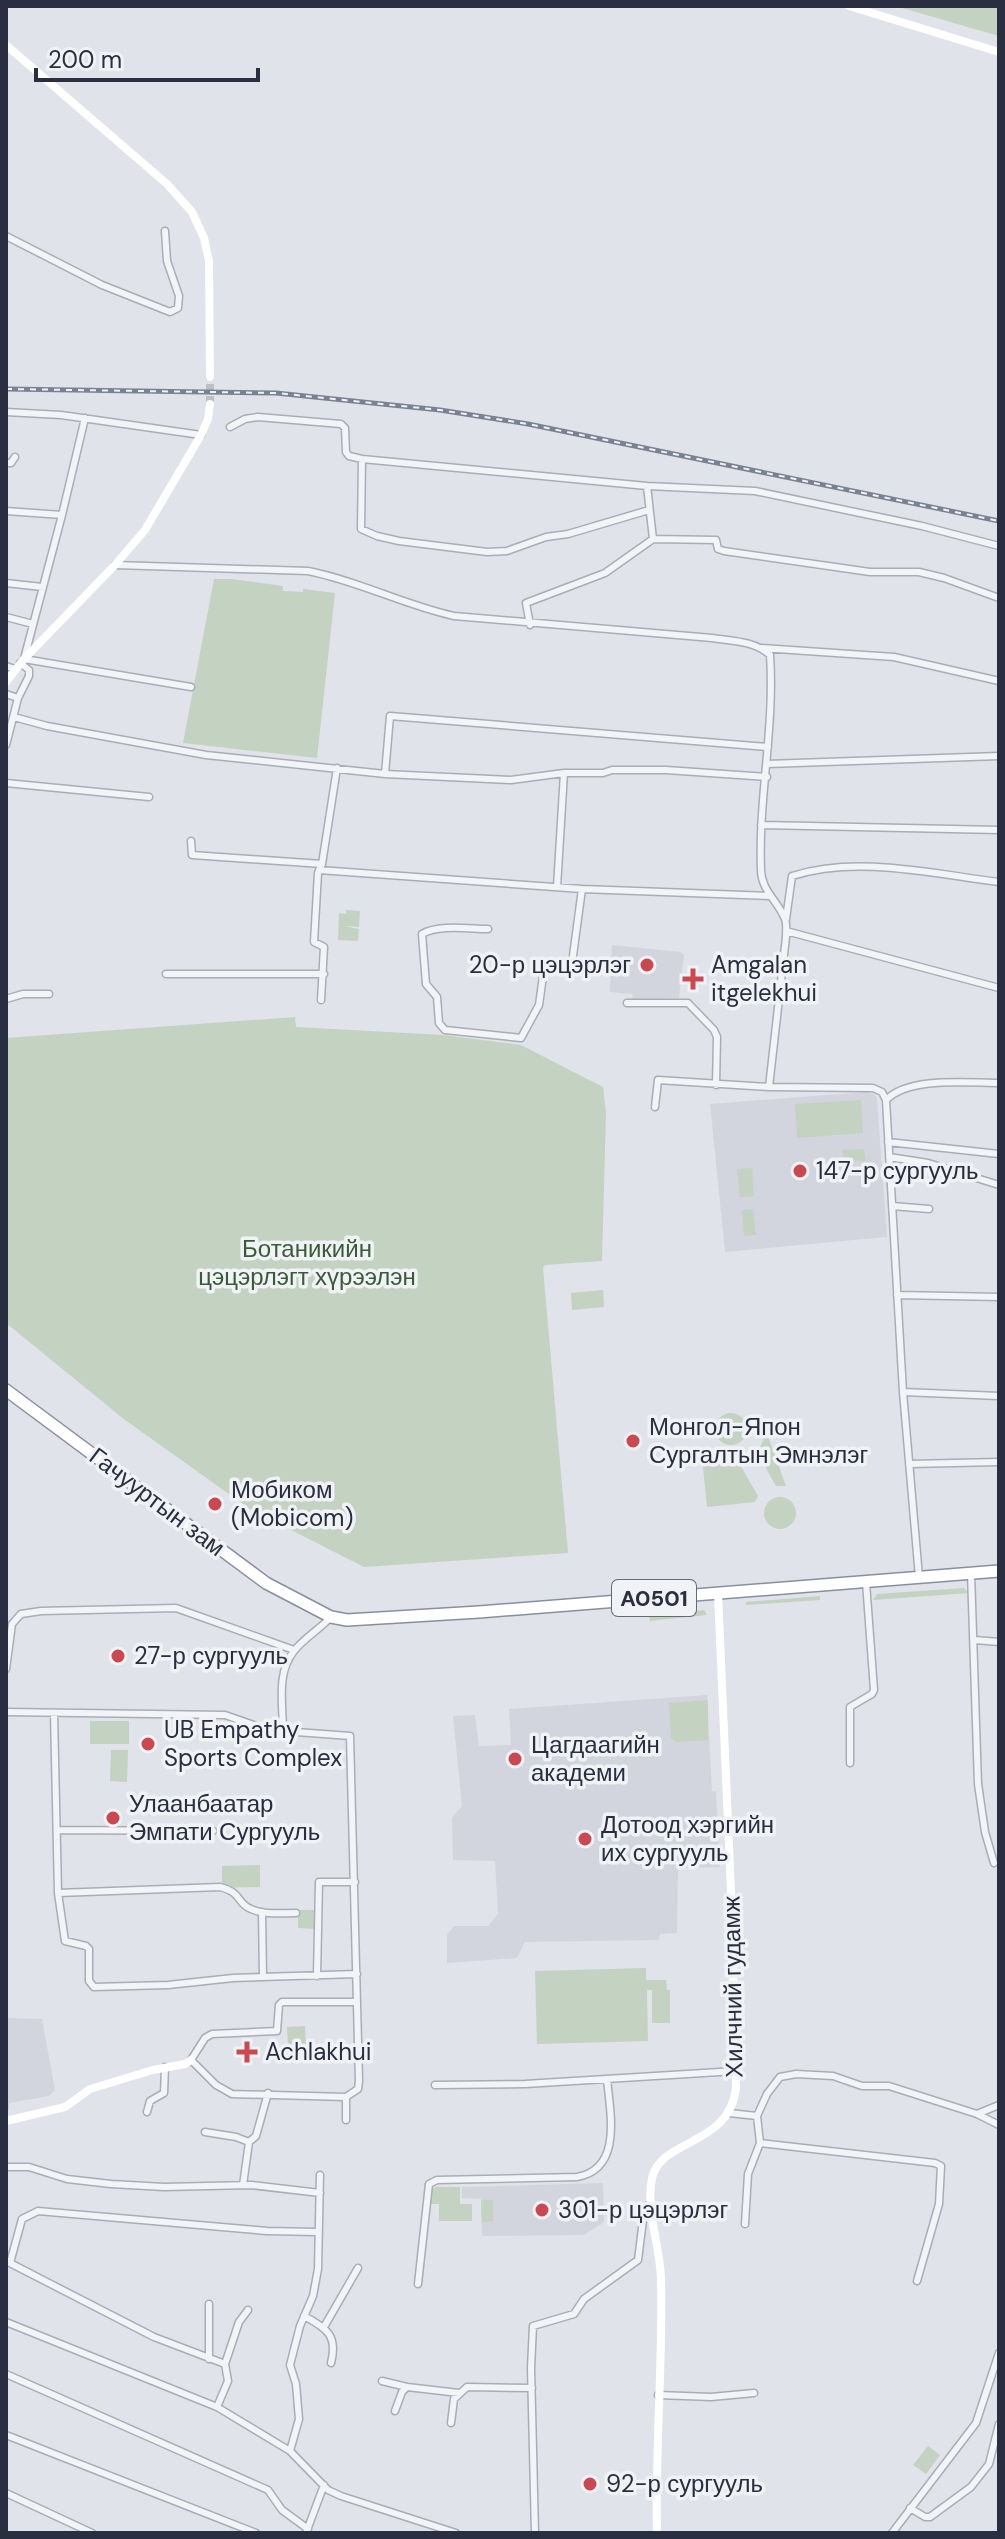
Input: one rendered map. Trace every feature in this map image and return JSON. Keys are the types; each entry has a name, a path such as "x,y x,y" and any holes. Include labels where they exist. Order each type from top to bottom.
{"highway":[{"name":"Гачууртын зам","path":"6,1390 266,1583 331,1617"},
{"name":"A0501","path":"331,1617 347,1620 388,1618 999,1571"}],"main road":[{"path":"849,6 999,52"},
{"path":"6,45 167,184 192,212 208,253 210,377"},
{"path":"6,682 16,664 115,565 157,512 201,435 210,404"},
{"name":"Хилчний гудамж","path":"657,2533 661,2280 651,2200 652,2177 660,2162 721,2124 729,2113 735,2094 731,1892 718,1593"},
{"path":"6,2121 65,2107 90,2089 191,2060"}],"street":[{"path":"6,236 102,285 170,312 178,308 180,298 167,261 165,231"},
{"path":"6,412 85,418 201,435"},
{"path":"230,427 245,419 258,417 341,424 345,428 346,452 349,456 362,459 647,486 727,488 779,495 999,546"},
{"path":"16,664 33,624 85,418"},
{"path":"6,463 11,463 15,457"},
{"path":"362,459 361,529 399,541 457,550 507,551 546,537 568,534 649,510"},
{"path":"647,486 653,539"},
{"path":"6,511 62,515"},
{"path":"530,625 526,603 605,573 653,539 716,540 718,549 724,551 870,572 919,572 999,598"},
{"path":"115,565 308,571 338,577 424,609 454,616 530,625 712,638 762,648 894,657 999,681"},
{"path":"6,583 42,587"},
{"path":"6,617 33,624"},
{"path":"762,648 770,655 771,671 767,777 761,825 761,874 770,896 786,920"},
{"path":"16,664 191,687"},
{"path":"6,745 18,698 30,673 16,664"},
{"path":"6,694 18,698"},
{"path":"385,774 390,716 768,747"},
{"path":"14,717 47,726 206,755 385,774 511,780 564,773 666,770 767,777"},
{"path":"767,764 999,756"},
{"path":"321,1000 324,947 314,942 320,867 337,768"},
{"path":"557,887 564,773"},
{"path":"6,783 149,797"},
{"path":"761,825 999,830"},
{"path":"191,841 192,855 582,889 770,896"},
{"path":"769,1087 792,876 808,871 866,867 999,882"},
{"path":"488,929 452,928 422,934 426,984 437,997 439,1023 445,1030 521,1038 539,1005 544,969 567,967 572,963 582,889"},
{"path":"786,931 999,988"},
{"path":"166,974 324,974"},
{"path":"6,999 23,994 49,994"},
{"path":"627,1003 688,1003 717,1037 716,1085"},
{"path":"655,1107 658,1080 769,1087 873,1088 882,1092 886,1100 903,1392 919,1577"},
{"path":"886,1100 896,1092 941,1081 999,1083"},
{"path":"888,1142 999,1154"},
{"path":"889,1157 928,1163 999,1185"},
{"path":"892,1206 929,1209"},
{"path":"897,1295 999,1297"},
{"path":"903,1392 999,1396"},
{"path":"909,1464 999,1462"},
{"path":"971,1573 978,1784 985,1832 994,1863"},
{"path":"850,1763 850,1707 874,1690 866,1582"},
{"path":"6,1669 12,1624 21,1614 41,1611 176,1608 294,1650"},
{"path":"283,1731 282,1674 294,1650 331,1617"},
{"path":"975,1640 999,1642"},
{"path":"6,1712 225,1715 262,1728 350,1736 355,1882 359,2081 358,2089 346,2097 232,2094 216,2085 191,2060 205,2038 212,2034 277,2031 279,2005 282,2002 357,2002"},
{"path":"54,1713 58,1893 65,1941 89,1949 89,1981 94,1987 357,1974"},
{"path":"58,1830 213,1831"},
{"path":"317,1976 319,1882 355,1882"},
{"path":"58,1893 220,1887 234,1891 247,1908 262,1912 296,1913"},
{"path":"262,1912 263,1977"},
{"path":"147,2112 150,2101 164,2093 165,2067"},
{"path":"435,2085 525,2084 736,2071"},
{"path":"745,2224 748,2174 760,2143 757,2116 767,2094 780,2077 796,2074 837,2077 862,2086 889,2086 977,2114 999,2125"},
{"path":"418,2284 426,2191 430,2182 577,2177 587,2174 605,2159 612,2140 607,2079"},
{"path":"243,2185 249,2142 256,2136 268,2093"},
{"path":"346,2097 346,2120"},
{"path":"977,2114 999,2105"},
{"path":"729,2113 757,2116"},
{"path":"205,2132 249,2142"},
{"path":"760,2143 941,2166 939,2204 917,2281"},
{"path":"6,2167 29,2167 67,2179 111,2184 164,2187 243,2185 320,2193"},
{"path":"290,2451 299,2419 296,2384 290,2365 313,2296 318,2269 320,2175"},
{"path":"535,2533 533,2326 574,2314 584,2299 638,2260 643,2220 651,2200"},
{"path":"225,2364 154,2337 8,2262 22,2219 38,2211 267,2231 317,2232"},
{"path":"324,2327 358,2268"},
{"path":"209,2304 209,2359"},
{"path":"217,2407 228,2381 225,2364 239,2322 248,2310"},
{"path":"304,2316 324,2327 333,2344 331,2363"},
{"path":"6,2322 217,2407 290,2451 324,2485 347,2499 456,2533"},
{"path":"892,2533 976,2423 996,2376 999,2353"},
{"path":"6,2374 268,2490 282,2510 307,2531 324,2485"},
{"path":"382,2381 459,2393"},
{"path":"395,2411 407,2387"},
{"path":"451,2423 454,2399 467,2387 532,2388"},
{"path":"658,2395 711,2397 754,2393"},
{"path":"910,2508 930,2517 971,2487 989,2464 999,2424"},
{"path":"6,2435 256,2533"},
{"path":"6,2493 92,2533"}],"shaded area":[{"name":"20-р цэцэрлэг","path":"612,945 681,952 684,955 679,998 633,999 632,994 610,992"},
{"name":"147-р сургууль","path":"867,1092 877,1099 887,1237 725,1252 710,1104"},
{"name":"Дотоод хэргийн их сургууль","path":"707,1695 720,1867 678,1868 677,1933 660,1934 659,1940 525,1942 517,1958 447,1963 447,1935 454,1926 488,1926 498,1914 495,1861 453,1860 452,1818 462,1806 453,1716 475,1715 479,1746 511,1745 509,1709"},
{"path":"6,2018 42,2019 55,2090 49,2096 9,2103 9,2110 6,2111"},
{"name":"301-р цэцэрлэг","path":"603,2183 604,2222 584,2235 482,2236 481,2199 462,2198 462,2187"}],"green space":[{"path":"895,6 999,6 999,36"},
{"path":"214,579 283,586 283,591 303,592 303,589 335,593 317,758 183,743"},
{"path":"346,910 360,911 359,927 344,926 359,929 358,941 338,940 339,913 346,914"},
{"name":"Ботаникийн цэцэрлэгт хүрээлэн","path":"295,1017 296,1027 443,1035 521,1045 603,1087 606,1113 602,1261 545,1265 543,1268 568,1553 364,1567 250,1509 125,1420 6,1323 6,1038"},
{"path":"861,1100 863,1133 797,1138 795,1104"},
{"path":"864,1149 866,1161 844,1160 842,1150"},
{"path":"752,1168 754,1196 740,1197 737,1169"},
{"path":"753,1209 756,1235 744,1236 742,1210"},
{"path":"603,1290 604,1307 572,1310 571,1293"},
{"path":"731,1413 742,1418 747,1429 742,1440 731,1445 720,1440 715,1429 720,1418"},
{"path":"765,1428 786,1486 776,1486 757,1452"},
{"path":"701,1447 718,1460 739,1463 758,1496 755,1502 707,1507"},
{"path":"780,1497 791,1502 796,1513 791,1524 780,1529 769,1524 764,1513 769,1502"},
{"path":"964,1588 969,1593 873,1600 877,1594"},
{"path":"820,1596 820,1600 746,1605 746,1602"},
{"path":"704,1610 707,1615 650,1621 649,1616"},
{"path":"708,1700 708,1740 676,1742 671,1738 669,1703"},
{"path":"90,1721 129,1721 129,1744 90,1744"},
{"path":"111,1750 128,1750 127,1782 110,1781"},
{"path":"260,1865 260,1887 222,1888 222,1866"},
{"path":"298,1910 316,1910 316,1929 298,1928"},
{"path":"646,1968 646,1980 666,1980 667,1990 670,1990 670,2023 652,2023 652,1990 647,1990 648,2041 537,2044 535,1971"},
{"path":"305,2026 306,2047 288,2047 287,2027"},
{"path":"435,2187 460,2187 460,2204 472,2204 472,2221 439,2221 439,2204 431,2204 431,2191"},
{"path":"481,2200 493,2200 493,2221 482,2222"},
{"path":"928,2446 940,2455 926,2474 913,2465"}],"tunnel":[{"path":"210,377 210,404"}],"railway":[{"path":"6,389 276,393 440,410 528,424 999,521"}],"place":[{"name":"20-р цэцэрлэг","path":"647,965"},
{"name":"Amgalan itgelekhui","path":"693,979"},
{"name":"147-р сургууль","path":"800,1171"},
{"name":"Монгол-Япон Сургалтын Эмнэлэг","path":"633,1441"},
{"name":"Мобиком (Mobicom)","path":"215,1504"},
{"name":"27-р сургууль","path":"118,1656"},
{"name":"UB Empathy Sports Complex","path":"148,1744"},
{"name":"Цагдаагийн академи","path":"515,1759"},
{"name":"Улаанбаатар Эмпати Сургууль","path":"113,1818"},
{"name":"Дотоод хэргийн их сургууль","path":"585,1839"},
{"name":"Achlakhui","path":"247,2052"},
{"name":"301-р цэцэрлэг","path":"542,2210"},
{"name":"92-р сургууль","path":"590,2484"}]}
